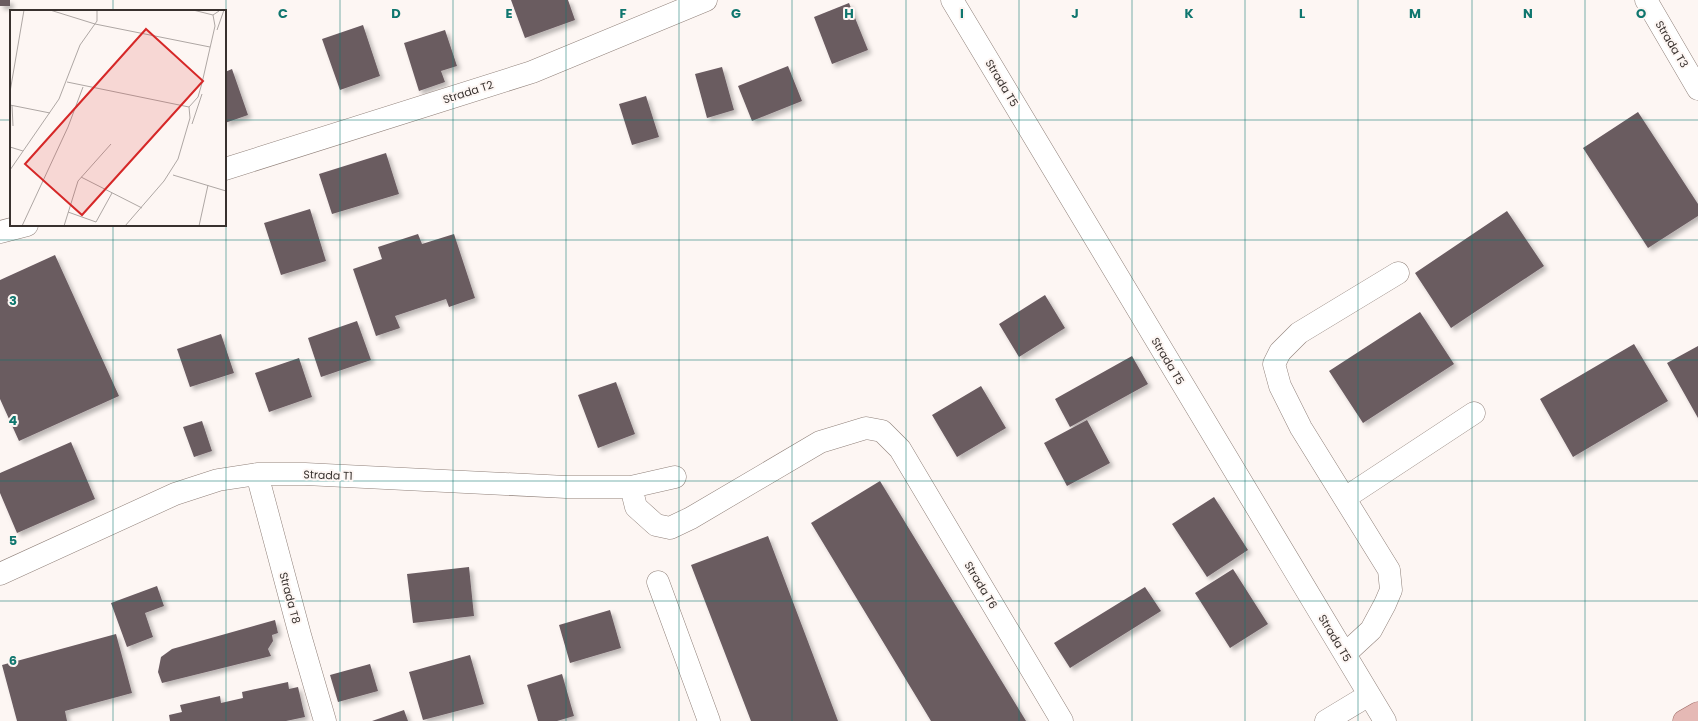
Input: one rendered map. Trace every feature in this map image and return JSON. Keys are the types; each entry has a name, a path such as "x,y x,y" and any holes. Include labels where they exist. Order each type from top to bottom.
{"main road":[{"path":"1684,721 1698,713"}],"street":[{"name":"Strada T2","path":"226,169 532,72 706,0"},
{"name":"Strada T5","path":"952,0 1385,721"},
{"name":"Strada T3","path":"1646,0 1698,89"},
{"path":"0,232 22,226"},
{"path":"1345,654 1371,630 1391,590 1389,570 1301,428 1280,386 1274,364 1280,352 1299,333 1398,273"},
{"path":"1345,498 1474,413"},
{"name":"Strada T6","path":"631,487 636,507 656,525 670,528 691,518 820,442 866,428 882,431 900,449 1062,721"},
{"name":"Strada T1","path":"0,574 174,494 218,480 257,474 305,474 566,487 631,487 675,477"},
{"name":"Strada T8","path":"257,474 300,635 325,721"},
{"path":"658,582 709,721"},
{"path":"1326,721 1369,695"}],"building":[{"path":"0,0 10,0 10,6 0,6"},
{"path":"511,0 568,0 575,20 525,38"},
{"path":"849,3 868,50 832,64 814,17"},
{"path":"363,25 380,76 340,90 322,39"},
{"path":"445,30 457,66 441,71 445,82 419,91 404,43"},
{"path":"788,66 802,101 752,121 738,86"},
{"path":"722,67 734,110 707,118 695,74"},
{"path":"232,69 248,115 226,123 226,72"},
{"path":"646,96 659,137 632,145 619,104"},
{"path":"1638,112 1698,204 1698,216 1648,248 1583,148"},
{"path":"386,153 399,194 332,214 319,174"},
{"path":"310,209 326,261 281,275 264,223"},
{"path":"1507,211 1544,266 1451,328 1415,273"},
{"path":"418,234 422,244 454,234 475,298 449,307 446,299 395,316 400,328 376,336 353,269 382,259 378,247"},
{"path":"55,255 119,396 19,441 0,399 0,280"},
{"path":"1045,295 1065,328 1019,357 999,324"},
{"path":"1420,312 1454,364 1363,423 1329,371"},
{"path":"357,321 371,360 321,377 308,338"},
{"path":"221,334 234,373 190,387 177,349"},
{"path":"1634,344 1668,401 1573,457 1540,399"},
{"path":"1698,346 1698,418 1667,363"},
{"path":"1132,356 1148,384 1070,427 1055,399"},
{"path":"299,358 312,397 269,412 255,373"},
{"path":"616,382 635,434 598,448 578,395"},
{"path":"981,386 1006,428 957,457 932,415"},
{"path":"1087,420 1110,463 1067,486 1044,443"},
{"path":"202,421 212,451 194,457 183,427"},
{"path":"71,442 95,499 17,533 0,493 0,473"},
{"path":"880,481 1026,721 931,721 811,523"},
{"path":"1214,497 1248,550 1207,577 1172,524"},
{"path":"768,536 838,721 751,721 691,565"},
{"path":"469,567 474,616 413,623 407,574"},
{"path":"1233,569 1268,624 1230,648 1195,593"},
{"path":"157,586 164,606 145,613 153,637 127,647 111,603"},
{"path":"1145,587 1161,611 1070,668 1054,643"},
{"path":"610,610 621,648 570,663 559,625"},
{"path":"275,620 278,633 272,635 273,641 268,649 271,656 162,683 158,672 161,657 172,649"},
{"path":"116,634 132,693 65,711 67,721 17,721 2,665"},
{"path":"470,655 484,704 423,720 409,672"},
{"path":"370,664 378,691 338,702 330,675"},
{"path":"562,674 574,716 557,721 538,721 527,685"},
{"path":"288,682 289,689 298,687 305,717 286,721 170,721 169,715 182,712 180,705 220,696 221,703 243,698 242,692"},
{"path":"404,710 408,721 372,721"}]}
